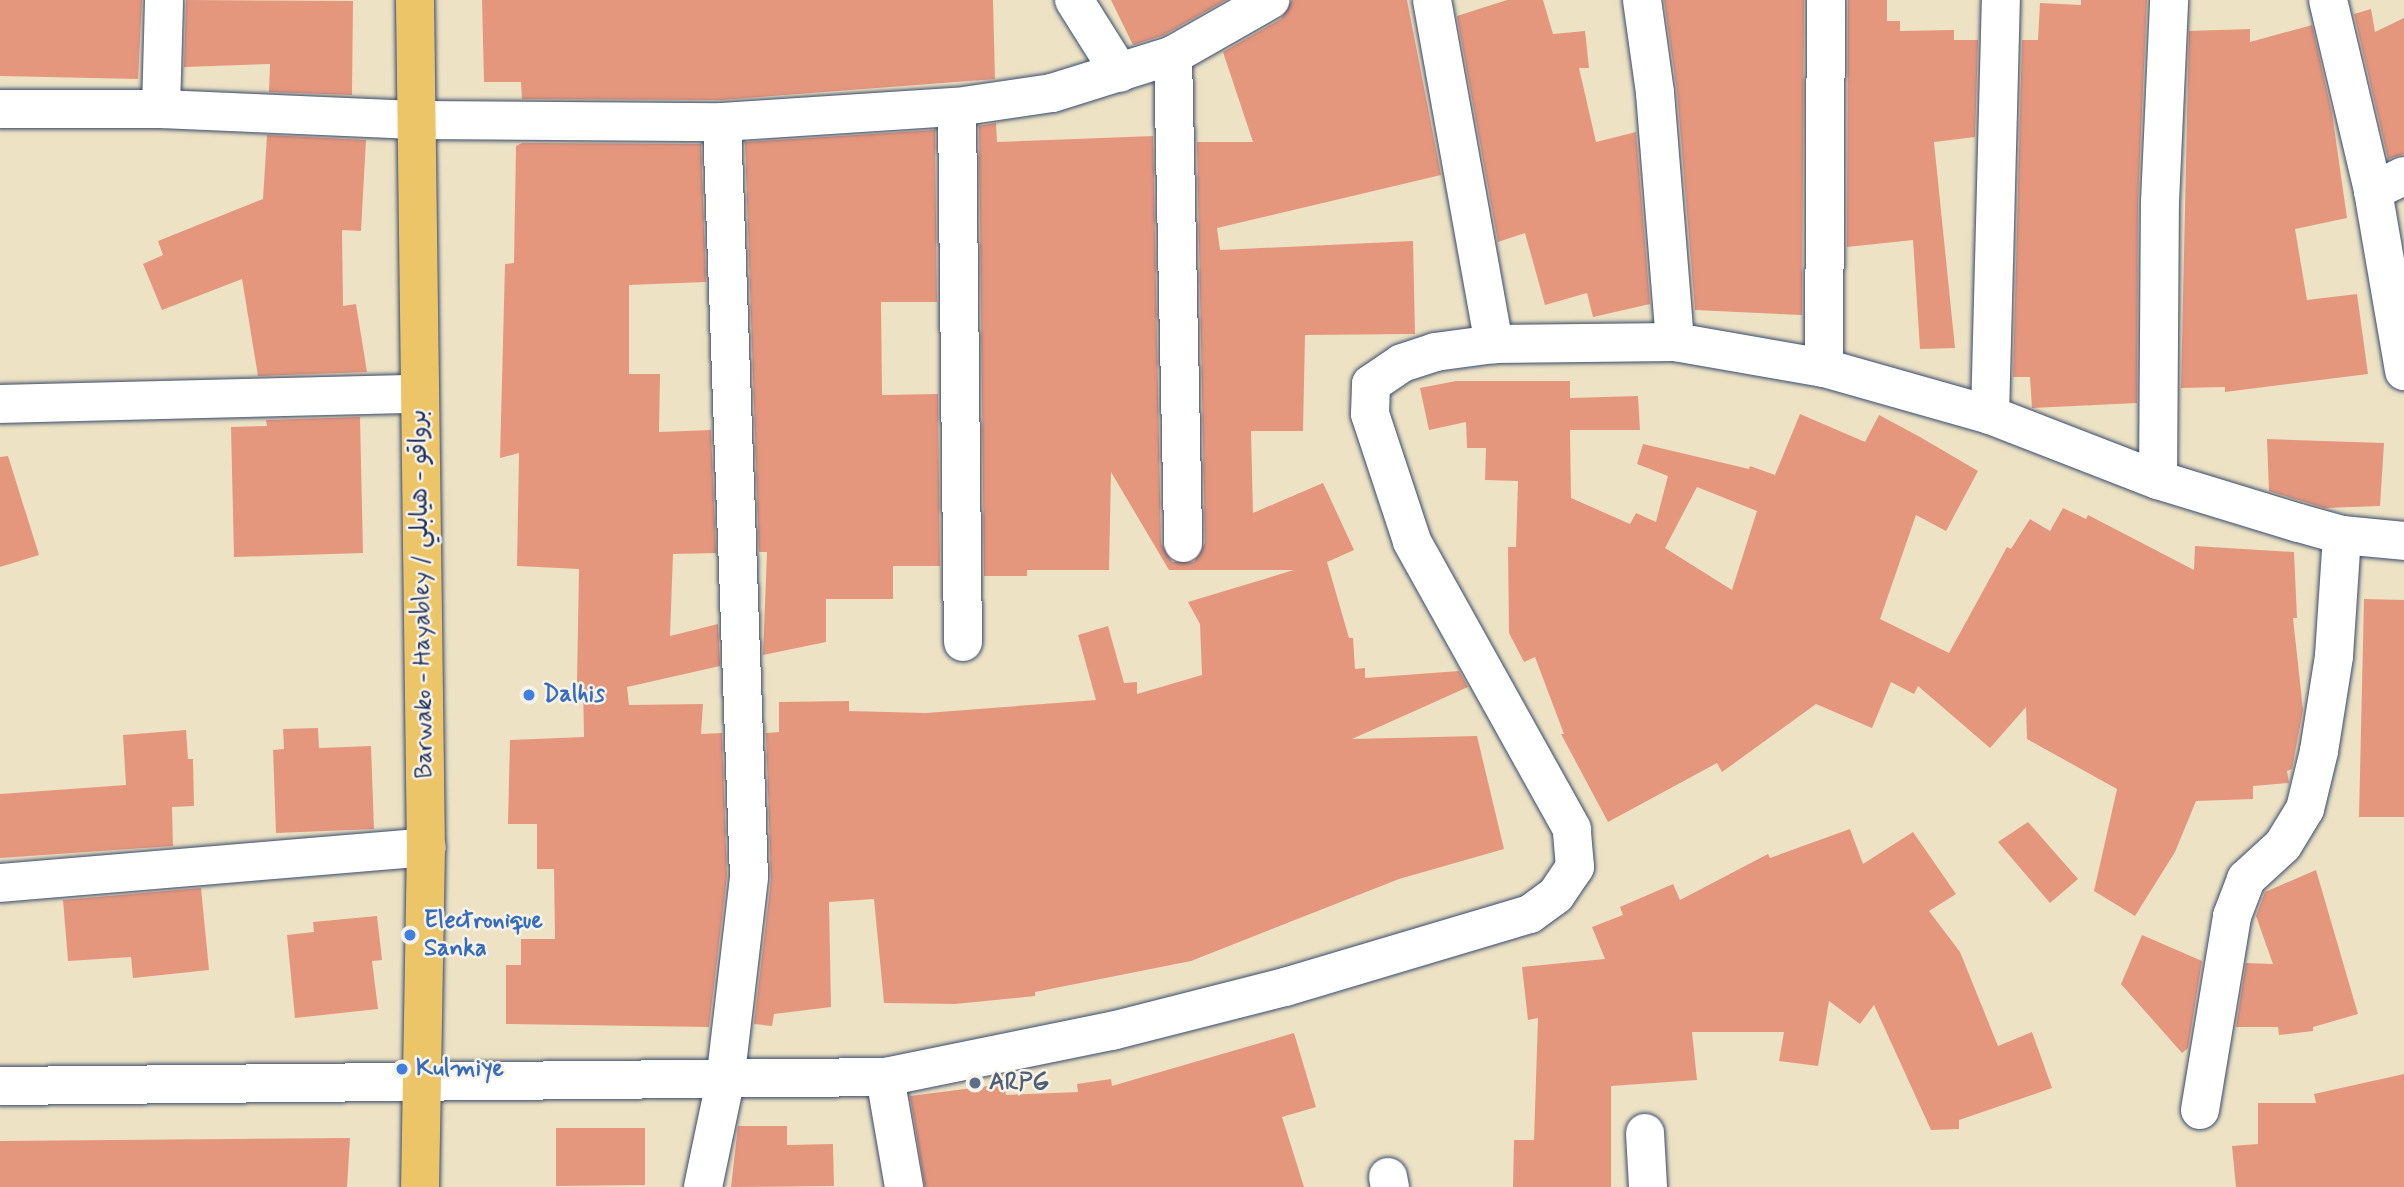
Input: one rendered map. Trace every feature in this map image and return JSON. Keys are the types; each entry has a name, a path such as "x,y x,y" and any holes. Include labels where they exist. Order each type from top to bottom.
{"main road":[{"name":"Barwako - Hayabley / برواقو - هيابلي","path":"415,0 426,847 420,1187"}],"street":[{"path":"161,109 164,0"},
{"path":"1074,0 1120,73"},
{"path":"0,109 161,109 415,120 722,122 957,107 1052,93 1173,55 1270,0"},
{"path":"1432,0 1494,344"},
{"path":"1642,0 1655,93 1675,342"},
{"path":"1824,368 1826,0"},
{"path":"1990,415 2001,0"},
{"path":"2158,480 2160,202 2169,0"},
{"path":"2328,0 2388,183 2404,371"},
{"path":"1173,55 1183,542"},
{"path":"957,107 963,642"},
{"path":"703,1187 725,1082 749,877 722,122"},
{"path":"0,1086 422,1081 725,1082 885,1077 1111,1031 1285,987 1530,914 1556,895 1575,867 1572,829 1412,541 1370,414 1371,384 1402,363 1435,352 1494,344 1675,342 1824,368 1990,415 2158,480 2342,535 2404,541"},
{"path":"0,404 419,394"},
{"path":"2200,1110 2232,916 2246,879 2283,845 2305,809 2316,763 2334,656 2342,535"},
{"path":"0,883 426,847"},
{"path":"885,1077 904,1187"},
{"path":"1645,1133 1648,1187"}],"building":[{"path":"0,0 142,0 138,79 0,76"},
{"path":"186,0 353,1 352,95 269,92 270,64 184,67"},
{"path":"482,0 993,0 995,79 721,100 522,99 521,82 484,82"},
{"path":"1111,0 1226,0 1164,35 1133,45"},
{"path":"1292,0 1407,0 1441,175 1217,228 1220,250 1413,241 1415,334 1305,335 1303,431 1251,431 1253,513 1323,483 1354,550 1327,562 1349,638 1353,638 1355,669 1365,668 1365,678 1459,671 1468,687 1352,739 1477,736 1504,849 1399,879 1191,961 1035,992 1035,996 955,1004 884,1003 874,899 829,902 831,1007 774,1014 772,1026 754,1024 771,880 766,733 779,732 779,702 849,701 849,711 926,713 1096,700 1078,635 1108,626 1124,683 1137,682 1137,694 1202,675 1200,624 1188,602 1294,570 1169,570 1111,472 1109,570 1027,570 1027,576 984,576 979,126 996,123 997,142 1153,136 1161,543 1172,562 1194,562 1205,543 1197,142 1253,142 1223,52 1281,19"},
{"path":"1507,0 1543,0 1553,34 1585,31 1589,68 1579,68 1596,142 1636,132 1650,304 1593,317 1587,293 1545,305 1525,233 1498,242 1457,16"},
{"path":"1664,0 1804,0 1802,315 1695,310 1677,91"},
{"path":"1848,0 1887,0 1887,21 1900,21 1900,31 1954,30 1954,40 1978,40 1975,137 1934,142 1955,348 1920,349 1913,240 1847,247"},
{"path":"2081,0 2147,0 2138,201 2137,403 2032,408 2030,377 2013,377 2022,40 2038,40 2040,3 2081,5"},
{"path":"2371,9 2375,32 2404,18 2404,154 2388,159 2354,14"},
{"path":"2312,25 2332,113 2347,218 2295,229 2307,300 2357,294 2368,374 2225,392 2225,387 2181,388 2189,31 2250,29 2250,42"},
{"path":"935,130 937,302 881,302 882,395 938,394 940,566 893,566 893,599 826,599 826,642 763,655 767,552 759,552 745,142"},
{"path":"267,135 366,140 361,231 342,230 343,306 356,304 367,372 258,376 242,279 162,310 143,264 163,255 158,241 263,199"},
{"path":"522,143 701,144 706,282 629,285 629,374 660,374 659,432 711,430 716,553 673,554 670,636 718,624 720,666 627,687 629,705 703,704 701,734 722,733 727,876 709,1027 506,1024 506,965 521,965 521,939 555,939 554,869 537,869 537,824 508,824 510,740 584,737 583,683 577,683 579,569 517,566 519,453 500,458 505,264 514,263 516,146"},
{"path":"1456,381 1570,381 1570,398 1638,396 1640,430 1570,430 1571,498 1630,524 1636,513 1656,522 1668,476 1637,464 1643,444 1749,469 1750,466 1775,475 1800,414 1865,442 1879,415 1978,471 1946,531 1916,515 1880,619 1949,653 2007,547 2011,549 2030,519 2050,531 2063,508 2086,519 2088,515 2194,570 2195,546 2294,552 2297,618 2293,618 2303,710 2292,769 2287,771 2289,783 2253,786 2253,799 2196,801 2175,852 2135,916 2094,891 2117,789 2027,739 2026,707 1990,748 1918,686 1914,694 1891,682 1872,728 1816,704 1722,772 1717,763 1608,822 1561,734 1564,734 1535,657 1524,662 1509,633 1508,547 1516,547 1518,481 1485,480 1486,448 1467,448 1466,422 1429,430 1420,388","holes":["1697,487 1757,511 1732,590 1665,548"]},
{"path":"360,417 363,553 234,557 231,427 267,426 266,420"},
{"path":"2267,439 2384,443 2380,506 2325,508 2269,491"},
{"path":"8,456 39,555 0,567 0,457"},
{"path":"2364,599 2404,600 2404,817 2359,817"},
{"path":"318,728 319,748 371,746 374,829 276,833 273,750 284,749 283,729"},
{"path":"186,730 188,759 193,759 194,806 172,807 173,846 0,858 0,794 126,785 123,735"},
{"path":"2028,822 2078,879 2050,903 1998,842"},
{"path":"1850,829 1863,864 1913,832 1956,894 1929,911 1960,952 1998,1046 2032,1032 2052,1088 1959,1120 1959,1129 1931,1130 1874,1005 1860,1024 1829,1001 1818,1066 1779,1061 1784,1032 1692,1032 1697,1080 1611,1086 1611,1187 1513,1187 1514,1140 1534,1140 1538,1018 1528,1020 1522,967 1605,959 1592,927 1623,915 1620,907 1673,884 1680,900 1768,854 1770,858"},
{"path":"2316,870 2358,1014 2313,1027 2313,1031 2279,1035 2278,1027 2236,1027 2246,963 2273,964 2256,916 2265,892"},
{"path":"201,888 209,970 133,978 131,957 68,961 63,900"},
{"path":"377,916 382,960 372,961 378,1009 295,1018 287,935 314,932 313,922"},
{"path":"2142,935 2202,961 2188,1048 2182,1053 2121,984"},
{"path":"1294,1033 1316,1107 1282,1117 1304,1187 925,1187 910,1096 1004,1084 1006,1095 1078,1092 1077,1084 1111,1079 1112,1086"},
{"path":"2404,1074 2404,1187 2236,1187 2232,1146 2258,1144 2258,1103 2316,1103 2314,1094"},
{"path":"738,1126 787,1126 787,1145 833,1144 834,1186 731,1187"},
{"path":"556,1128 645,1128 645,1185 556,1186"},
{"path":"350,1138 347,1187 0,1187 0,1141"}],"place":[{"name":"Dalhis","path":"529,695"},
{"name":"Electronique Sanka","path":"410,935"},
{"name":"Kulmiye","path":"402,1069"},
{"name":"ARPG","path":"975,1083"}]}
